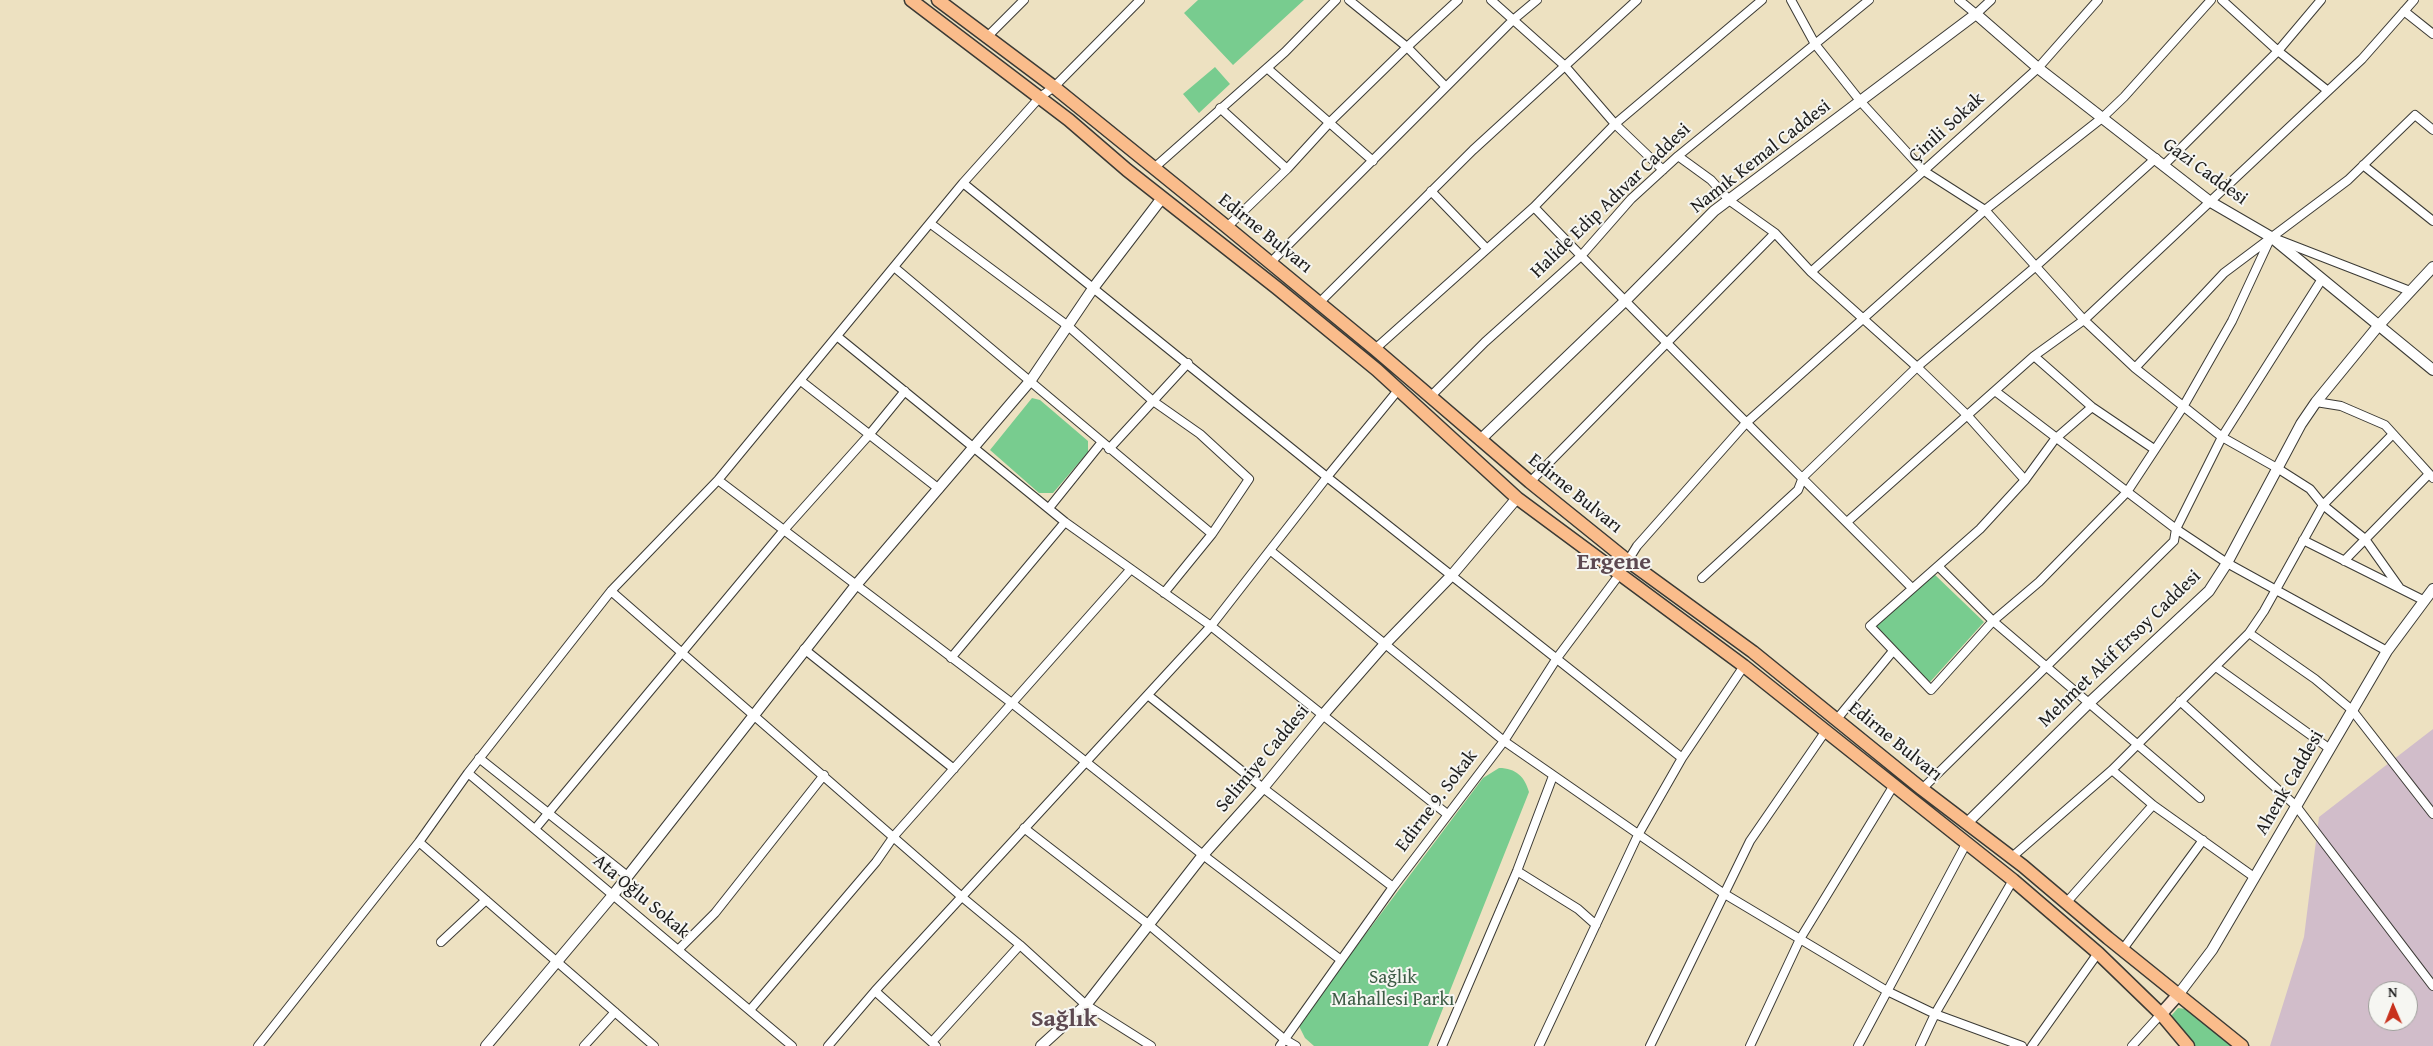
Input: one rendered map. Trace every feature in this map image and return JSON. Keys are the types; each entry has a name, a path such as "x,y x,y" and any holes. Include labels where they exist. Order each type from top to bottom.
{"highway":[{"name":"Edirne Bulvarı","path":"911,0 1040,97 1162,198 1277,288 1399,389 1517,498 1744,666 2013,880 2098,953 2161,1014 2188,1046"},
{"name":"Edirne Bulvarı","path":"938,0 950,4 986,38 1054,87 1227,227 1375,349 1530,482 1628,561 1746,646 1922,789 2012,857 2066,904 2242,1046"}],"main road":[{"path":"2161,1014 2178,994"}],"street":[{"path":"986,38 1024,0"},
{"path":"260,1045 419,842 479,758 612,591 718,480 964,183 1040,97 1054,87 1140,0"},
{"path":"1154,168 1267,68 1336,0"},
{"path":"1349,0 1407,46 1446,87"},
{"path":"1227,227 1287,169 1330,122 1407,46 1458,0"},
{"path":"1491,0 1565,66 1615,124 1663,170"},
{"path":"1270,263 1513,20 1537,0"},
{"path":"1319,303 1431,191 1637,0"},
{"path":"1375,349 1534,206 1615,124 1762,0"},
{"path":"1791,0 1816,44 1861,102 1924,171 1985,210 2084,320 2135,368 2222,437 2310,489 2323,505 2365,540 2399,587"},
{"name":"Halide Edip Adıvar Caddesi","path":"1430,397 1485,342 1580,256 1631,199 1678,156 1869,0"},
{"name":"Gazi Caddesi","path":"1959,0 2038,68 2209,201 2272,237 2433,370"},
{"name":"Namık Kemal Caddesi","path":"1480,440 1625,301 1714,211 1861,102 1976,14 1990,0"},
{"name":"Çinili Sokak","path":"1811,272 2038,68 2098,0"},
{"path":"2222,0 2278,51 2328,91"},
{"path":"1702,578 1798,490 1803,477 1917,367 2160,162 2200,131 2278,51 2321,0"},
{"path":"1846,522 2034,356 2084,320 2362,59 2414,0"},
{"name":"Edirne 9. Sokak","path":"1282,1042 1393,887 1504,741 1557,658 1619,575 1636,546 1746,423 1985,210 2102,118 2124,97 2208,1"},
{"path":"2404,11 2433,34"},
{"path":"1267,68 1373,161"},
{"path":"1220,108 1287,169"},
{"path":"2135,368 2224,273 2348,180 2415,115 2432,129"},
{"path":"1678,156 1711,180 1730,201 1775,233 1811,272 1862,320 1917,367 1967,415 2025,480"},
{"path":"2363,165 2433,221"},
{"path":"964,183 1327,477 1682,758"},
{"path":"1431,191 1486,248"},
{"path":"486,1046 613,895 626,875 856,585 1031,380 1094,287 1162,198"},
{"path":"1534,206 1580,256 1912,588"},
{"path":"931,224 1068,326 1153,401 1200,434 1249,479 1212,534 1164,593"},
{"path":"1530,482 1775,233"},
{"path":"2272,237 2410,291"},
{"path":"2092,407 2055,439 2025,480 1980,529 1870,626 1931,690 1993,621 2039,582 2127,492 2183,407 2232,321 2272,237"},
{"path":"894,267 1031,380 1109,449 1212,534"},
{"name":"Mehmet Akif Ersoy Caddesi","path":"1968,822 2089,703 2209,591 2227,563 2277,468 2316,402 2379,325 2433,267"},
{"path":"1922,789 2174,541 2176,529 2222,437 2322,279"},
{"path":"838,337 1065,522 1211,626 1447,814"},
{"path":"2034,356 2092,407 2154,449"},
{"path":"1109,449 1188,363"},
{"path":"801,381 939,489"},
{"path":"828,1046 875,991 1024,828 1149,696 1211,626 1327,477 1399,389"},
{"path":"535,830 784,530 869,435 905,391"},
{"path":"1995,391 2055,439 2176,529 2227,563 2387,651"},
{"path":"2316,402 2341,406 2385,425 2431,476 2344,560"},
{"path":"2012,857 2112,770 2249,633 2323,505 2393,434"},
{"path":"1049,508 1102,442"},
{"path":"718,480 1013,704 1087,761 1203,856 1342,960"},
{"name":"Selimiye Caddesi","path":"1041,1046 1086,1005 1203,856 1322,716 1384,645 1452,575 1517,498"},
{"path":"951,658 1026,565 1065,522"},
{"path":"2303,540 2423,600"},
{"path":"1271,551 1504,741 1723,893 1887,991 1935,1014 2022,1046"},
{"path":"1939,567 1993,621 2200,798"},
{"path":"750,1010 876,862 894,836 1130,570"},
{"name":"Ahenk Caddesi","path":"2178,994 2212,950 2387,651 2433,589"},
{"path":"612,591 962,897 1020,945 1086,1005 1151,1046"},
{"path":"2249,633 2315,678 2352,710 2433,814"},
{"path":"804,649 954,769"},
{"path":"1837,719 1893,651"},
{"path":"1539,1046 1638,835 1682,758 1744,666"},
{"path":"2216,667 2330,749"},
{"path":"1149,696 1262,788 1393,887"},
{"path":"2180,701 2296,806 2433,986"},
{"path":"1650,1046 1750,841 1825,732"},
{"path":"479,758 626,875"},
{"path":"2112,770 2153,805 2254,877"},
{"name":"Ata Oğlu Sokak","path":"468,773 792,1046"},
{"path":"678,950 715,913 824,775"},
{"path":"1442,1046 1517,870 1553,776"},
{"path":"1750,1046 1800,938 1894,784"},
{"path":"2066,904 2153,805"},
{"path":"1024,828 1148,924 1282,1042 1296,1046"},
{"path":"2123,949 2203,840"},
{"path":"419,842 654,1046"},
{"path":"1858,1046 1966,844"},
{"path":"1517,870 1578,909 1596,925"},
{"path":"1920,1046 1935,1014 2013,880"},
{"path":"440,942 486,900"},
{"path":"875,991 934,1044 1020,945"},
{"path":"2032,1046 2098,953"},
{"path":"584,1046 615,1012"},
{"path":"2132,1046 2161,1014"}],"shaded area":[{"path":"2433,729 2433,1046 2270,1046 2304,937 2319,817"}],"green space":[{"path":"1198,0 1304,0 1233,65 1184,13"},
{"path":"1215,67 1230,84 1199,113 1183,94"},
{"path":"1032,398 1040,400 1088,441 1088,452 1053,493 1039,493 990,450"},
{"path":"1933,573 1984,622 1930,682 1872,629"},
{"name":"Sağlık Mahallesi Parkı","path":"1499,768 1505,768 1519,774 1529,792 1428,1046 1314,1046 1305,1038 1298,1024 1483,778"},
{"path":"2178,1008 2186,1009 2231,1046 2194,1046 2171,1016"}],"district":[{"name":"Ergene","path":"1614,563"},
{"name":"Sağlık","path":"1064,1020"}]}
